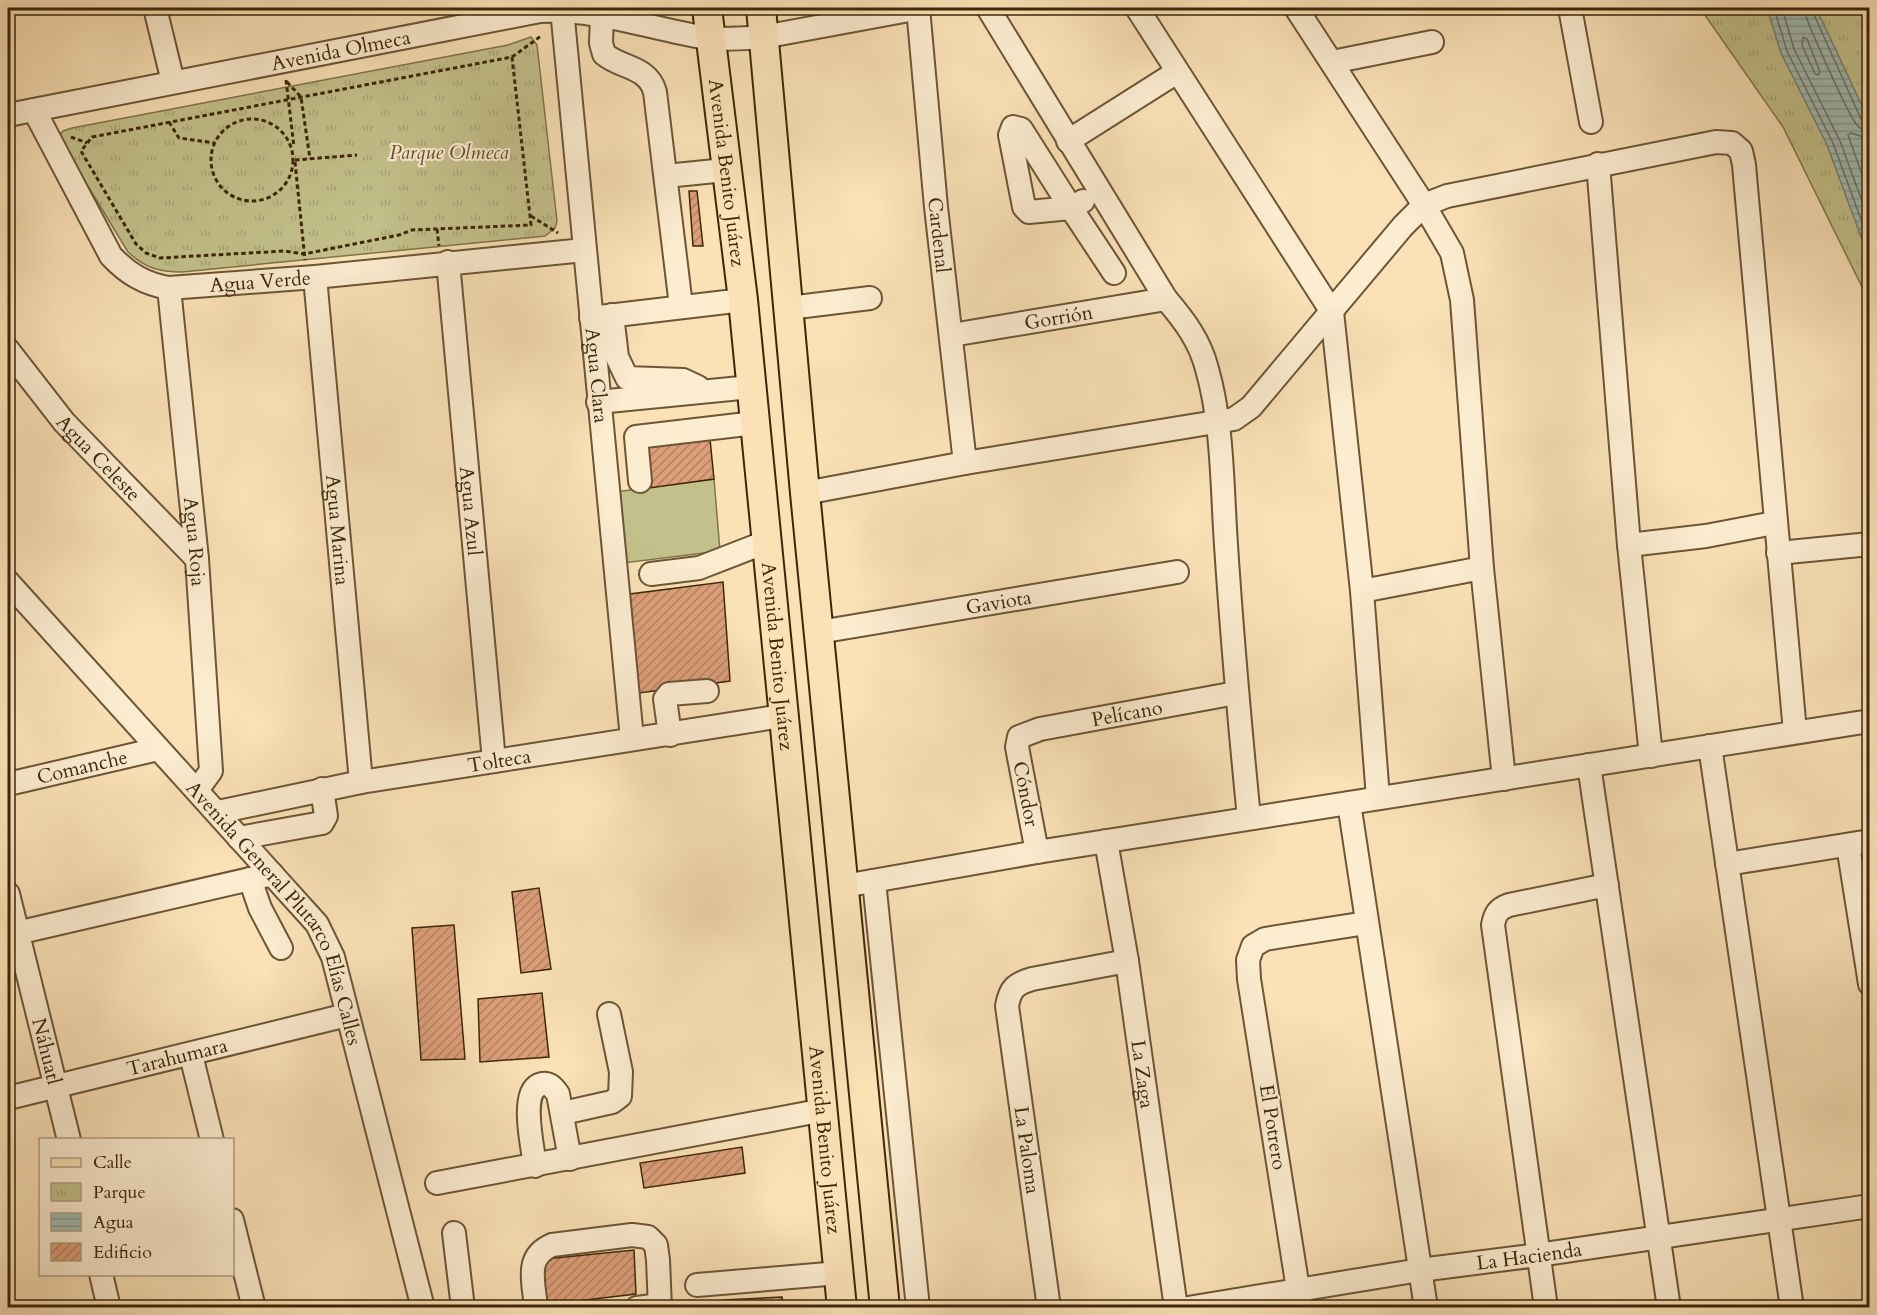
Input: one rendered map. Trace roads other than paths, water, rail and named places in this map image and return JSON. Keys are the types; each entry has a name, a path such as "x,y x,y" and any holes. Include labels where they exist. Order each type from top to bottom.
{"main road":[{"name":"Avenida Benito Juárez","path":"707,8 755,423 842,1308"},
{"name":"Avenida Benito Juárez","path":"761,8 805,493 885,1308"}],"street":[{"path":"155,8 173,82"},
{"name":"Avenida Olmeca","path":"8,115 514,15 562,9 602,15 709,38 763,37 919,8"},
{"name":"Cardenal","path":"919,8 936,207 965,463"},
{"path":"988,8 1166,299 1184,320 1198,343 1207,369 1217,423 1236,693 1249,818"},
{"path":"1137,8 1332,312 1362,591 1378,798"},
{"path":"1296,8 1424,205 1452,253 1457,269 1462,300 1482,568 1504,779"},
{"path":"1570,8 1591,122"},
{"name":"Agua Clara","path":"562,9 584,250 602,316 598,402 632,740"},
{"path":"602,15 601,43 604,54 644,73 652,81 681,306"},
{"path":"1332,62 1432,42"},
{"path":"1068,141 1177,72"},
{"name":"Agua Verde","path":"34,110 111,256 125,271 141,280 169,288 444,256 584,250"},
{"path":"805,493 965,463 1234,419 1251,407 1403,226 1424,205 1447,196 1598,164 1716,142 1732,142 1741,151 1795,732"},
{"path":"1598,164 1629,546 1650,756"},
{"path":"666,176 725,170"},
{"path":"1100,192 1071,208 1114,273"},
{"name":"Agua Azul","path":"444,256 494,761"},
{"name":"Agua Marina","path":"310,271 360,782"},
{"name":"Agua Roja","path":"169,288 197,559 211,771 197,790"},
{"path":"789,308 870,298"},
{"name":"Gorrión","path":"952,335 1166,299"},
{"path":"705,392 683,380 627,378 602,316 742,300"},
{"name":"Agua Celeste","path":"8,350 64,422 197,559"},
{"path":"598,402 751,387"},
{"path":"602,442 755,423"},
{"path":"636,438 640,481"},
{"path":"1629,546 1706,536 1774,523"},
{"path":"651,574 699,568 766,542"},
{"path":"1778,554 1869,544"},
{"path":"1362,591 1482,568"},
{"name":"Gaviota","path":"819,632 1177,572"},
{"name":"Avenida General Plutarco Elías Calles","path":"8,582 158,749 218,812 239,838 261,877 316,924 326,939 423,1308"},
{"path":"670,735 665,699 669,694 707,691"},
{"name":"Pelícano","path":"1020,737 1040,729 1236,693"},
{"name":"Tolteca","path":"218,812 360,782 782,716"},
{"path":"844,886 1036,852 1869,721"},
{"name":"Cóndor","path":"1020,737 1017,747 1036,852"},
{"path":"1710,746 1792,1308"},
{"name":"Comanche","path":"8,784 158,749"},
{"path":"1590,765 1668,1308"},
{"path":"239,838 322,823 326,816 322,789"},
{"path":"1349,803 1426,1308"},
{"name":"La Zaga","path":"1106,841 1127,961 1176,1308"},
{"path":"1727,864 1858,843 1869,984"},
{"path":"12,934 261,877 260,909 281,948"},
{"path":"874,881 918,1308"},
{"path":"1546,1308 1493,925 1495,915 1501,908 1509,905 1607,885"},
{"name":"Náhuatl","path":"8,894 12,934 56,1086 69,1138"},
{"name":"El Potrero","path":"1300,1299 1249,979 1248,960 1253,946 1265,939 1366,923"},
{"name":"La Paloma","path":"1049,1308 1007,1006 1010,992 1018,983 1032,979 1127,961"},
{"path":"563,1113 612,1102 620,1096 621,1072 609,1014"},
{"name":"Tarahumara","path":"8,1098 192,1055 347,1015"},
{"path":"192,1055 212,1138"},
{"path":"535,1166 528,1106 530,1093 537,1086 545,1084 552,1086 558,1094 570,1159"},
{"path":"437,1183 824,1110"},
{"name":"La Hacienda","path":"1188,1308 1300,1299 1420,1270 1658,1238 1869,1206"},
{"path":"234,1228 254,1308"},
{"path":"454,1233 463,1308"},
{"path":"536,1308 534,1264 535,1256 541,1249 552,1245 632,1235 648,1237 656,1245 660,1306 637,1308"},
{"path":"697,1285 839,1273"},
{"path":"101,1276 109,1308"}],"water":[{"path":"1767,8 1816,8 1870,123 1869,258 1827,145 1781,53"}],"park label":[{"name":"Parque Olmeca","path":"449,152"}]}
